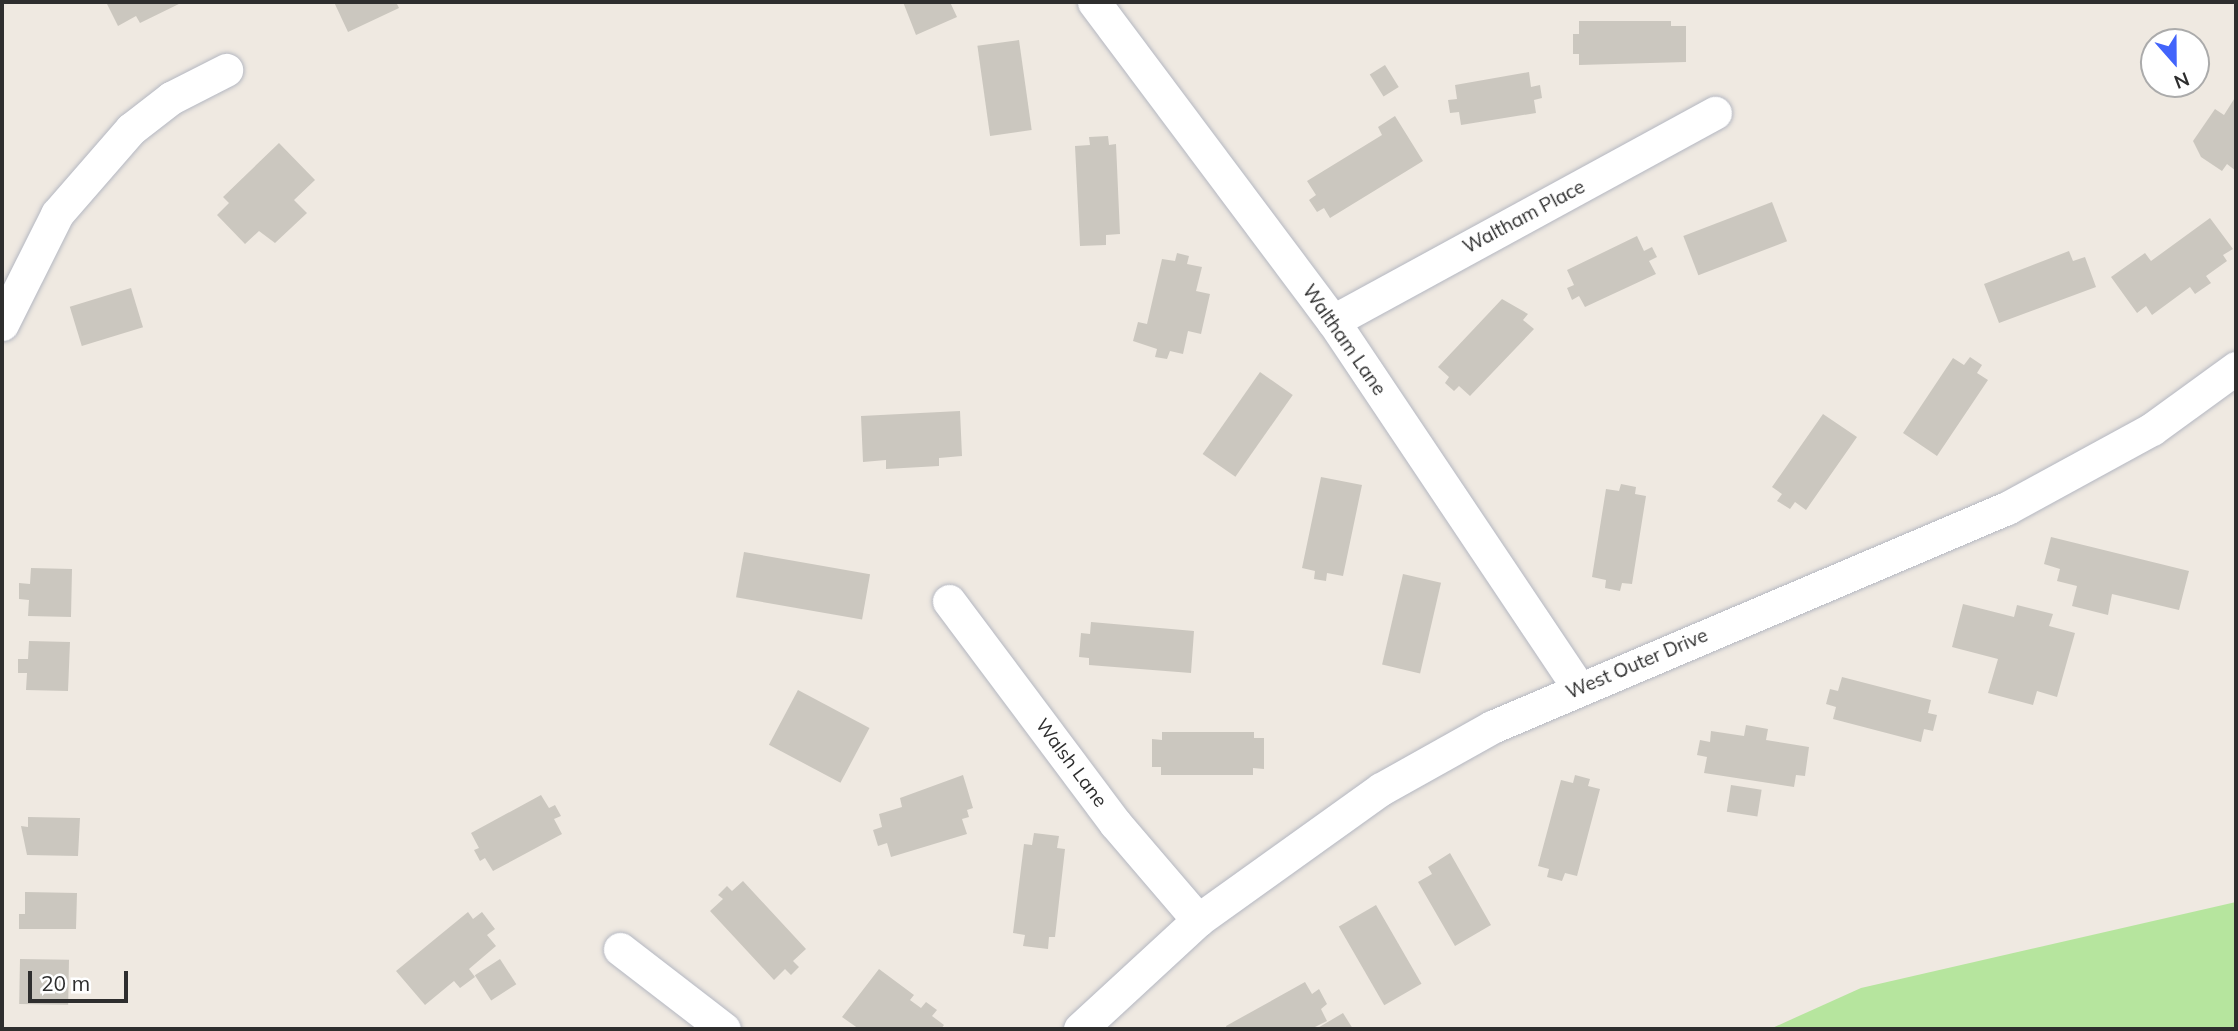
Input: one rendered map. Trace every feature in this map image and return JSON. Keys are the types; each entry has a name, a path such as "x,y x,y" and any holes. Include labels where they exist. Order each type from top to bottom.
{"street":[{"name":"Waltham Lane","path":"1094,2 1333,321 1579,688"},
{"path":"2,324 57,214 131,129 170,98 226,71"},
{"name":"Waltham Place","path":"1333,321 1715,113"},
{"name":"West Outer Drive","path":"1091,1025 1198,920 1381,789 1492,727 2007,508 2152,429 2236,369"},
{"name":"Walsh Lane","path":"949,601 1115,823 1198,920"},
{"path":"620,949 724,1029"}],"green space":[{"path":"2236,902 2236,1029 1770,1029 1861,988"}],"building":[{"path":"106,2 183,2 140,23 136,16 118,26"},
{"path":"334,2 396,2 399,8 348,32"},
{"path":"903,2 950,2 957,17 916,35"},
{"path":"1579,21 1671,21 1671,26 1686,26 1686,62 1579,65 1579,54 1573,54 1573,34 1579,34"},
{"path":"1019,40 1032,130 990,136 977,46"},
{"path":"1385,65 1399,87 1384,97 1370,75"},
{"path":"1529,72 1531,87 1540,85 1542,98 1534,100 1536,113 1461,125 1459,112 1450,113 1448,100 1457,99 1455,85"},
{"path":"2236,96 2236,171 2227,164 2222,171 2201,157 2193,141 2215,109 2224,115"},
{"path":"1395,116 1423,161 1330,218 1324,208 1317,212 1309,200 1316,195 1307,181 1382,135 1378,127"},
{"path":"1108,136 1109,145 1116,144 1120,234 1106,235 1106,245 1080,246 1075,146 1090,145 1089,137"},
{"path":"279,143 315,180 294,200 307,213 275,243 259,231 245,244 217,215 229,203 223,197"},
{"path":"1772,202 1787,241 1698,275 1683,236"},
{"path":"2210,218 2233,249 2223,255 2227,261 2206,276 2211,283 2195,294 2190,287 2152,315 2146,306 2137,313 2111,277 2145,253 2151,261"},
{"path":"1637,236 1644,251 1652,247 1657,257 1649,261 1656,274 1585,307 1579,296 1572,300 1567,288 1574,285 1567,270"},
{"path":"2069,251 2073,261 2085,257 2096,287 1999,323 1984,284"},
{"path":"1177,253 1189,256 1187,264 1202,267 1196,291 1210,294 1201,334 1188,331 1183,354 1170,351 1167,359 1155,357 1157,349 1133,341 1138,322 1147,324 1162,259 1175,261"},
{"path":"131,288 143,327 82,346 70,307"},
{"path":"1502,299 1528,314 1523,320 1534,329 1470,396 1459,386 1454,391 1445,383 1449,377 1438,367"},
{"path":"1970,357 1982,365 1977,373 1988,380 1937,456 1903,433 1953,358 1964,365"},
{"path":"1260,372 1293,395 1235,477 1203,454"},
{"path":"960,411 962,456 939,458 939,466 886,469 886,460 863,462 861,416"},
{"path":"1823,414 1857,437 1806,510 1795,502 1790,509 1777,501 1782,494 1772,487"},
{"path":"1321,477 1362,485 1343,576 1327,573 1326,581 1314,579 1315,571 1302,568"},
{"path":"1621,484 1636,487 1635,494 1646,496 1632,584 1622,583 1620,591 1605,588 1606,580 1592,577 1606,489 1619,491"},
{"path":"2051,537 2189,571 2179,610 2112,594 2108,615 2072,606 2077,586 2057,581 2060,569 2044,564"},
{"path":"744,552 870,574 862,620 736,597"},
{"path":"31,568 72,569 71,617 28,616 29,600 19,599 19,583 30,584"},
{"path":"1403,574 1441,583 1420,673 1382,665"},
{"path":"1963,604 2014,617 2017,605 2053,614 2049,626 2075,633 2057,697 2037,691 2033,705 1988,693 1998,659 1952,647"},
{"path":"1091,622 1194,631 1191,673 1089,665 1089,658 1079,657 1081,633 1090,634"},
{"path":"29,641 70,642 68,691 26,690 27,673 18,673 18,659 28,659"},
{"path":"1842,677 1931,700 1928,713 1937,715 1933,731 1924,729 1921,742 1833,719 1836,707 1826,704 1830,689 1838,691"},
{"path":"798,690 870,728 840,783 769,745"},
{"path":"1746,725 1768,729 1766,740 1809,747 1805,776 1796,775 1794,787 1704,773 1707,757 1697,755 1700,740 1710,742 1711,731 1744,736"},
{"path":"1162,732 1254,732 1254,738 1264,738 1264,769 1253,768 1253,775 1161,775 1161,767 1152,767 1152,739 1162,740"},
{"path":"963,775 973,808 967,810 969,817 962,819 967,834 891,857 887,843 878,846 873,830 882,827 879,814 902,807 900,798"},
{"path":"1575,775 1590,779 1588,786 1600,789 1577,876 1565,873 1562,881 1547,877 1549,869 1538,866 1561,780 1573,783"},
{"path":"1731,785 1762,790 1757,817 1727,812"},
{"path":"541,795 549,808 555,805 561,816 554,819 562,834 493,871 485,858 480,861 474,850 479,848 471,833"},
{"path":"28,817 80,818 78,856 27,855 21,826 28,827"},
{"path":"1034,833 1059,836 1057,848 1065,849 1055,937 1049,937 1048,949 1023,946 1025,935 1013,933 1024,844 1032,845"},
{"path":"1450,853 1491,925 1455,946 1418,882 1432,874 1428,867"},
{"path":"743,881 806,949 793,961 799,967 791,975 785,969 774,980 710,911 723,899 718,895 727,886 732,891"},
{"path":"25,892 77,893 76,929 19,929 19,914 25,914"},
{"path":"1376,905 1422,984 1384,1005 1339,926"},
{"path":"468,912 473,919 482,912 495,929 487,935 496,946 469,969 475,977 460,988 454,981 425,1005 396,971"},
{"path":"20,959 69,960 68,1005 19,1004"},
{"path":"500,959 516,984 491,1000 475,975"},
{"path":"879,969 914,995 910,1000 921,1008 926,1002 937,1010 932,1016 944,1025 941,1029 859,1029 842,1017"},
{"path":"1305,982 1312,994 1319,989 1327,1004 1321,1009 1327,1021 1311,1029 1227,1029 1226,1026"},
{"path":"1343,1013 1353,1029 1316,1029"}]}
